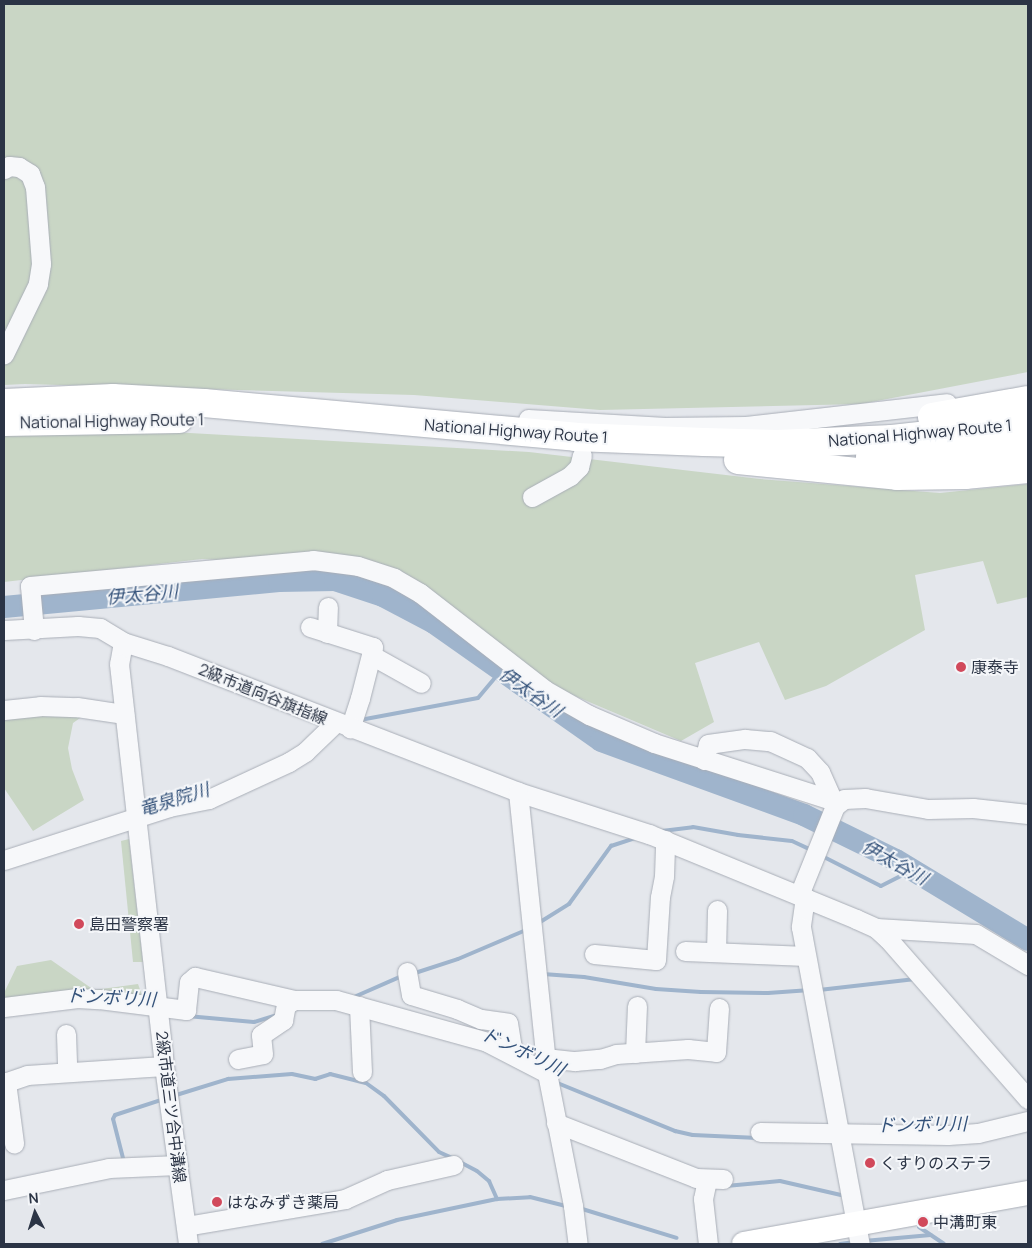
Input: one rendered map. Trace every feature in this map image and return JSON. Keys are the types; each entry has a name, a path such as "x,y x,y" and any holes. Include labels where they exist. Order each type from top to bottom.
{"highway":[{"name":"National Highway Route 1","path":"4,404 113,398 204,403 575,437 777,444 892,438 1028,424"},
{"path":"704,442 967,413 1028,400"},
{"name":"National Highway Route 1","path":"4,422 206,419 630,451 882,458 983,453 1028,446"},
{"path":"630,451 896,476 965,475 1028,469"}],"main road":[{"path":"744,1244 859,1235 1028,1194"}],"street":[{"path":"4,169 9,166 19,167 30,174 36,187 41,264 38,284 4,354"},
{"path":"413,409 582,425 746,426 949,403 1028,389"},
{"path":"532,497 570,476 579,467 582,455"},
{"path":"34,627 30,586 313,560 358,566 394,578 420,592 545,690 589,715 654,743 834,805"},
{"path":"4,860 169,807 209,799 288,762 342,726 360,698 373,648 318,630 328,607"},
{"name":"2級市道向谷旗指線","path":"4,630 78,626 100,628 123,642 168,656 342,726 518,792 665,840 876,928"},
{"name":"2級市道三ツ合中溝線","path":"123,642 118,664 159,1007 164,1066 187,1235"},
{"path":"371,655 421,683"},
{"path":"4,710 40,706 77,707 124,714"},
{"path":"704,760 708,744 745,739 770,742 807,758 820,772 834,805"},
{"path":"518,792 546,1066 578,1244"},
{"path":"859,1235 800,918 802,896 820,840 834,805 844,800 865,798 928,809 973,808 1028,814"},
{"path":"594,954 656,960 660,897 664,876 665,840"},
{"path":"716,952 717,910"},
{"path":"876,928 976,934 1028,964"},
{"path":"876,928 888,939 1028,1099"},
{"path":"686,951 806,956"},
{"path":"407,972 411,995 457,1009 481,1019 508,1023 513,1055"},
{"path":"4,1007 77,998 186,1010 189,982 195,977 294,1000 336,1000 488,1042 513,1055 546,1066 635,1053 688,1049 716,1052 719,1008"},
{"path":"238,1059 263,1054 261,1035 283,1020 286,1005 294,1000"},
{"path":"359,1006 362,1072"},
{"path":"635,1053 637,1006"},
{"path":"66,1034 68,1072"},
{"path":"14,1143 5,1082 28,1075 164,1066"},
{"path":"760,1132 971,1134 1028,1121"},
{"path":"556,1123 696,1178 715,1180 703,1199 708,1244"},
{"path":"4,1190 109,1168 178,1165"},
{"path":"187,1235 344,1199 387,1180 452,1165"}],"green space":[{"path":"4,4 1028,4 1028,372 861,404 600,410 414,395 25,384 4,385"},
{"path":"172,432 529,452 760,479 940,493 1028,484 1028,597 997,604 983,561 915,575 925,630 826,686 785,700 759,642 695,663 714,722 681,741 535,679 444,609 349,568 202,559 4,582 4,435"},
{"path":"90,711 73,723 68,748 72,769 84,800 33,831 4,788 4,714"},
{"path":"129,839 143,962 133,962 121,841"},
{"path":"51,960 94,990 138,984 143,998 4,1002 4,993 17,966"}],"waterway":[{"name":"伊太谷川","path":"4,607 279,581 335,580 383,596 434,623 601,741 804,815 896,860 1028,940"},
{"name":"竜泉院川","path":"360,720 478,698 500,672"},
{"path":"662,831 693,827 738,835 792,841 811,850"},
{"path":"537,924 569,904 611,846 636,838"},
{"path":"822,856 881,886 912,870"},
{"path":"412,974 458,959 526,930"},
{"path":"543,974 584,977 656,989 701,992 768,993 807,990"},
{"path":"354,997 402,976"},
{"path":"819,990 915,979"},
{"name":"ドンボリ川","path":"187,1016 254,1022 274,1016"},
{"path":"173,1096 228,1079 292,1074 315,1079 330,1074 366,1083 384,1096 439,1152 452,1158"},
{"name":"ドンボリ川","path":"555,1082 675,1131 693,1135 758,1138"},
{"path":"124,1162 113,1119 115,1115 164,1099"},
{"path":"458,1161 477,1171 489,1181 497,1199"},
{"path":"726,1186 780,1181 845,1196"},
{"path":"322,1244 397,1220 497,1199 530,1197 567,1206"},
{"path":"579,1208 677,1238"},
{"path":"919,1227 944,1244"},
{"path":"864,1241 931,1235"},
{"path":"840,1244 855,1242"}],"place":[{"name":"康泰寺","path":"961,667"},
{"name":"島田警察署","path":"79,924"},
{"name":"くすりのステラ","path":"870,1163"},
{"name":"はなみずき薬局","path":"217,1202"},
{"name":"中溝町東","path":"923,1222"}]}
